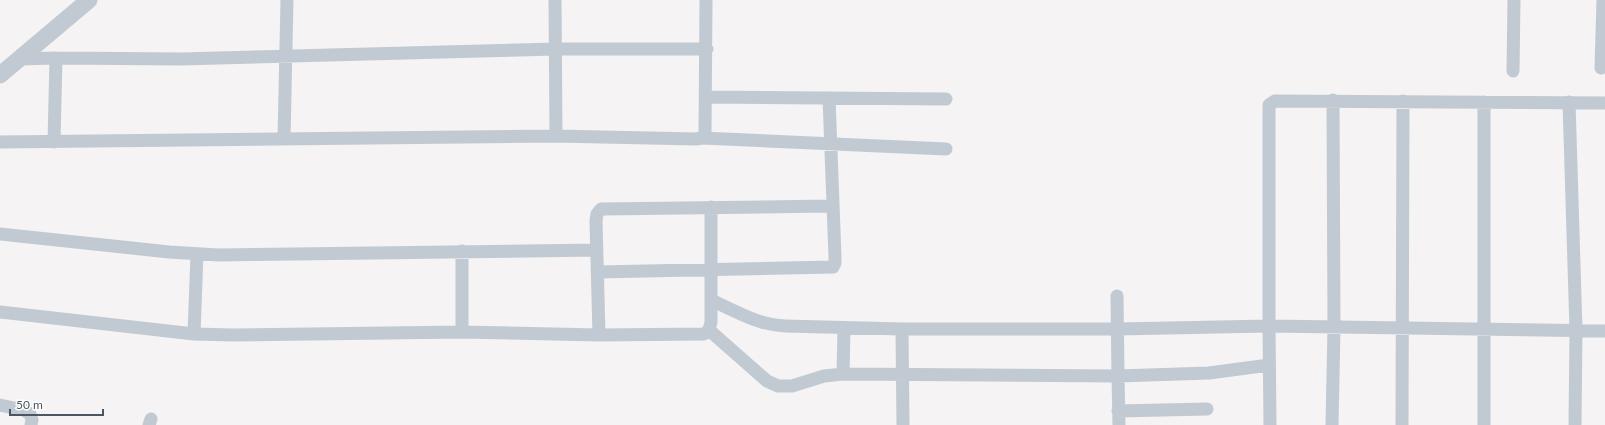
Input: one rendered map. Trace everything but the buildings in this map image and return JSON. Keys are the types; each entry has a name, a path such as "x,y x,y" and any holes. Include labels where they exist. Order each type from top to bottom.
{"street":[{"path":"0,75 89,0"},
{"path":"284,139 287,56 287,0"},
{"path":"555,0 556,136"},
{"path":"702,138 705,132 707,49 706,0"},
{"path":"1513,71 1514,0"},
{"path":"1601,68 1603,0"},
{"path":"18,59 181,59 556,49 707,49"},
{"path":"54,142 56,58"},
{"path":"706,97 946,100"},
{"path":"598,272 833,268 836,262 836,257 832,206 829,98"},
{"path":"1270,425 1269,105 1275,100 1605,103"},
{"path":"1332,425 1334,328 1333,100"},
{"path":"1402,425 1403,101"},
{"path":"1484,102 1484,425"},
{"path":"1569,102 1576,330 1575,425"},
{"path":"0,142 556,136 702,138 946,149"},
{"path":"599,335 596,221 597,214 601,209 711,206 832,206"},
{"path":"0,312 194,334 233,335 462,332 599,335 704,334 709,330 711,322 711,206"},
{"path":"0,234 198,254 597,250"},
{"path":"462,251 462,332"},
{"path":"194,334 198,254"},
{"path":"1117,296 1119,425"},
{"path":"711,300 758,322 771,326 902,329 1118,329 1269,326 1605,331"},
{"path":"844,328 844,374"},
{"path":"902,329 903,425"},
{"path":"709,330 767,381 778,386 792,386 824,376 844,374 1118,376 1208,373 1269,365"},
{"path":"0,405 24,410 30,414 32,420 31,425"},
{"path":"1118,411 1206,409"}]}
